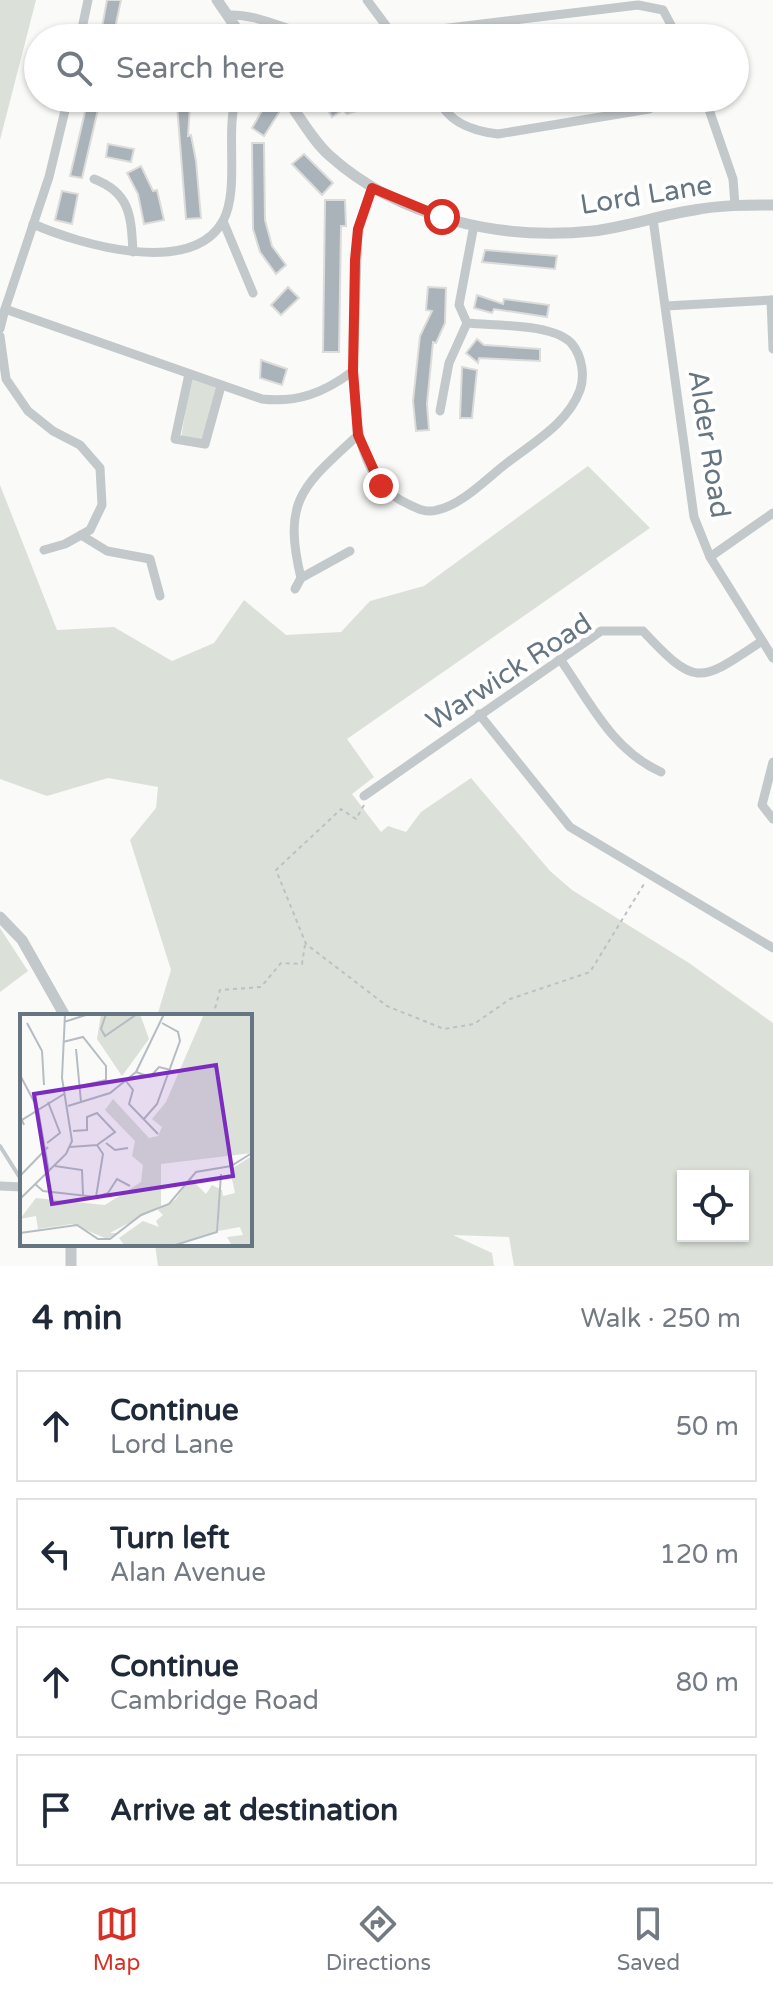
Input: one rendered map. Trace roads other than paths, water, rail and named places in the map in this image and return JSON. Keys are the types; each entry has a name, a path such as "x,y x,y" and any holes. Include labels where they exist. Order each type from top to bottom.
{"street":[{"path":"83,24 88,0"},
{"path":"217,0 233,24"},
{"path":"367,0 385,24"},
{"path":"504,24 638,5 665,5 672,24"},
{"path":"227,15 246,14 264,24"},
{"path":"0,329 64,112"},
{"path":"235,112 223,221 253,293"},
{"name":"Lord Lane","path":"296,112 328,155 372,188 407,205 474,225 513,231 592,231 735,205 773,205"},
{"path":"447,112 461,124 477,131 498,134 631,112"},
{"path":"710,112 730,170 735,205"},
{"path":"94,179 114,187 131,215 133,252"},
{"path":"372,188 358,229 355,260 353,371 358,435 381,486 398,500 422,511 447,507 478,485 558,422 572,406 582,387 582,365 574,346 557,332 467,323"},
{"name":"Alder Road","path":"653,219 694,517 710,557 773,658"},
{"path":"33,224 57,234 133,252 171,252 199,243 223,221"},
{"path":"440,411 449,363 467,323 459,305 474,225"},
{"path":"666,306 772,300 773,349"},
{"path":"5,309 221,386 288,402 338,382 353,371"},
{"path":"0,336 6,379 22,403 53,431 80,445 100,468 102,505 90,530 44,550"},
{"path":"189,374 175,439 205,444 221,386"},
{"path":"301,578 292,528 302,492 312,478 358,435"},
{"path":"710,557 773,513"},
{"path":"81,535 107,551 150,559 160,596"},
{"path":"295,589 301,578 350,551"},
{"name":"Warwick Road","path":"364,796 601,631 643,631 670,660 693,674 715,672 762,641"},
{"path":"560,659 620,746 638,762 661,772"},
{"path":"479,714 570,827 773,948"},
{"path":"773,762 762,805 773,819"},
{"path":"0,917 22,940 64,1014"},
{"path":"0,1186 20,1184"}],"lane":[{"path":"657,0 665,5"},
{"path":"0,1146 20,1181"}]}
